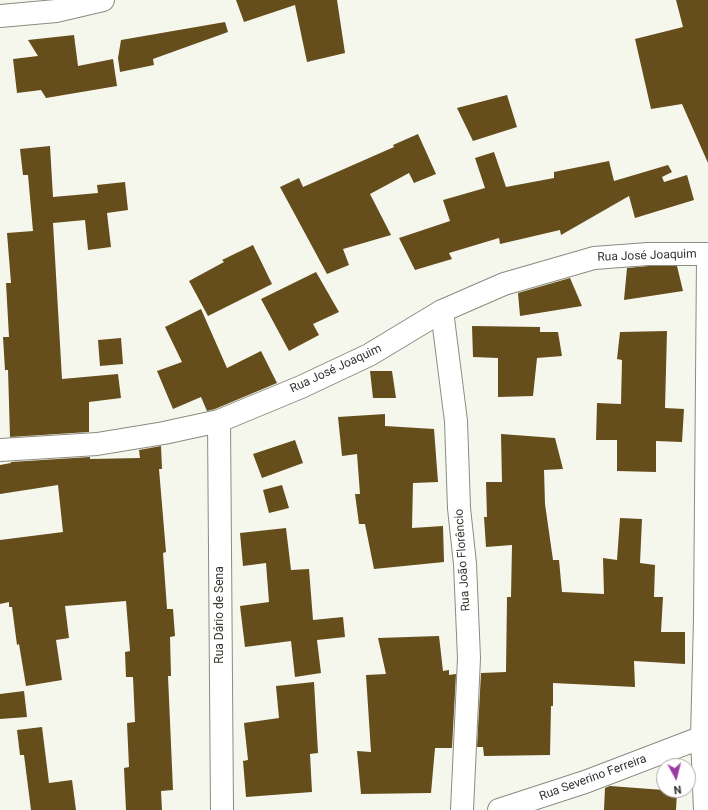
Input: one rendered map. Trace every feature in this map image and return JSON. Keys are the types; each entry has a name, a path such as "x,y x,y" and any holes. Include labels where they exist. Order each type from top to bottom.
{"street":[{"path":"0,16 56,11 103,0"},
{"name":"Rua José Joaquim","path":"0,450 97,444 164,433 219,421 301,387 369,355 442,311 504,284 594,258 648,254 708,254"},
{"path":"705,810 708,258"},
{"name":"Rua João Florêncio","path":"442,311 456,421 466,588 468,658 462,810"},
{"name":"Rua Dário de Sena","path":"219,421 222,810"},
{"name":"Rua Severino Ferreira","path":"499,810 585,782 705,736"}],"building":[{"path":"236,0 337,0 345,53 307,62 295,5 244,22"},
{"path":"676,0 708,0 708,163 682,104 651,109 635,39 683,27"},
{"path":"225,22 228,32 153,59 154,65 120,72 118,58 121,40"},
{"path":"74,35 78,66 113,59 117,86 46,98 41,90 17,93 13,59 38,56 28,40"},
{"path":"507,95 517,127 473,141 457,108"},
{"path":"418,134 436,174 414,183 409,173 370,194 391,235 343,249 349,265 327,274 280,187 299,178 303,187 394,147 393,145"},
{"path":"50,146 53,197 98,193 97,185 125,182 128,210 107,213 111,247 88,250 85,220 53,223 62,379 118,374 121,398 89,402 89,432 10,437 8,370 5,370 3,337 9,337 6,283 11,283 7,233 33,231 28,175 23,175 20,149"},
{"path":"494,152 506,187 554,178 554,172 609,161 614,181 668,165 672,172 662,177 664,182 687,175 694,200 635,218 629,196 561,235 560,230 500,244 499,238 449,253 452,259 415,270 399,238 450,221 443,200 485,188 475,158"},
{"path":"253,245 272,284 208,316 189,281 224,262 222,260"},
{"path":"677,266 683,291 624,300 627,268"},
{"path":"316,272 339,312 313,324 319,335 289,351 261,299"},
{"path":"570,278 582,306 520,316 518,293"},
{"path":"201,309 227,368 261,351 277,383 207,411 201,397 173,409 157,371 182,362 165,327"},
{"path":"472,326 540,327 540,332 558,332 562,356 537,358 533,396 498,397 498,358 473,357"},
{"path":"667,331 665,408 684,409 682,442 656,441 656,472 617,471 617,440 596,440 597,403 621,404 622,360 617,359 620,332"},
{"path":"121,338 123,364 100,366 98,340"},
{"path":"370,371 392,371 396,398 373,398"},
{"path":"385,414 385,426 434,429 438,482 413,483 412,528 443,526 444,562 374,569 365,524 359,524 355,494 360,494 357,454 342,456 338,417"},
{"path":"501,434 555,438 563,469 544,470 545,504 553,560 559,560 562,592 604,594 603,558 617,560 620,518 642,519 640,563 655,565 654,597 663,597 661,632 685,632 685,664 634,661 635,687 553,683 550,755 484,756 483,747 477,747 481,673 506,672 507,597 511,597 512,545 486,547 484,517 487,517 486,482 502,482"},
{"path":"295,440 303,463 262,478 253,454"},
{"path":"161,446 162,469 159,469 166,552 163,553 167,609 173,609 175,636 170,637 171,676 168,676 173,790 161,791 162,810 126,810 124,768 129,767 127,723 135,722 133,677 126,677 125,652 130,651 126,601 65,606 69,638 56,640 62,680 26,686 19,644 17,645 12,607 9,607 9,602 0,604 0,540 63,532 58,485 0,494 0,465 11,462 90,457 90,459 140,458 139,450"},
{"path":"282,485 289,508 269,513 263,490"},
{"path":"286,528 291,570 309,569 313,620 343,617 345,637 317,640 321,673 295,677 291,641 245,647 240,606 269,602 266,563 243,566 240,533"},
{"path":"439,636 443,671 449,670 449,675 456,674 452,748 435,748 431,793 361,794 357,751 371,752 366,675 386,674 378,638"},
{"path":"314,682 318,753 310,754 312,792 246,797 243,761 248,760 244,723 279,718 276,686"},
{"path":"24,691 27,717 0,719 0,694"},
{"path":"42,727 49,783 72,780 76,810 31,810 24,755 20,755 17,730"},
{"path":"610,786 656,789 656,798 677,798 676,810 604,810 605,788"}]}
